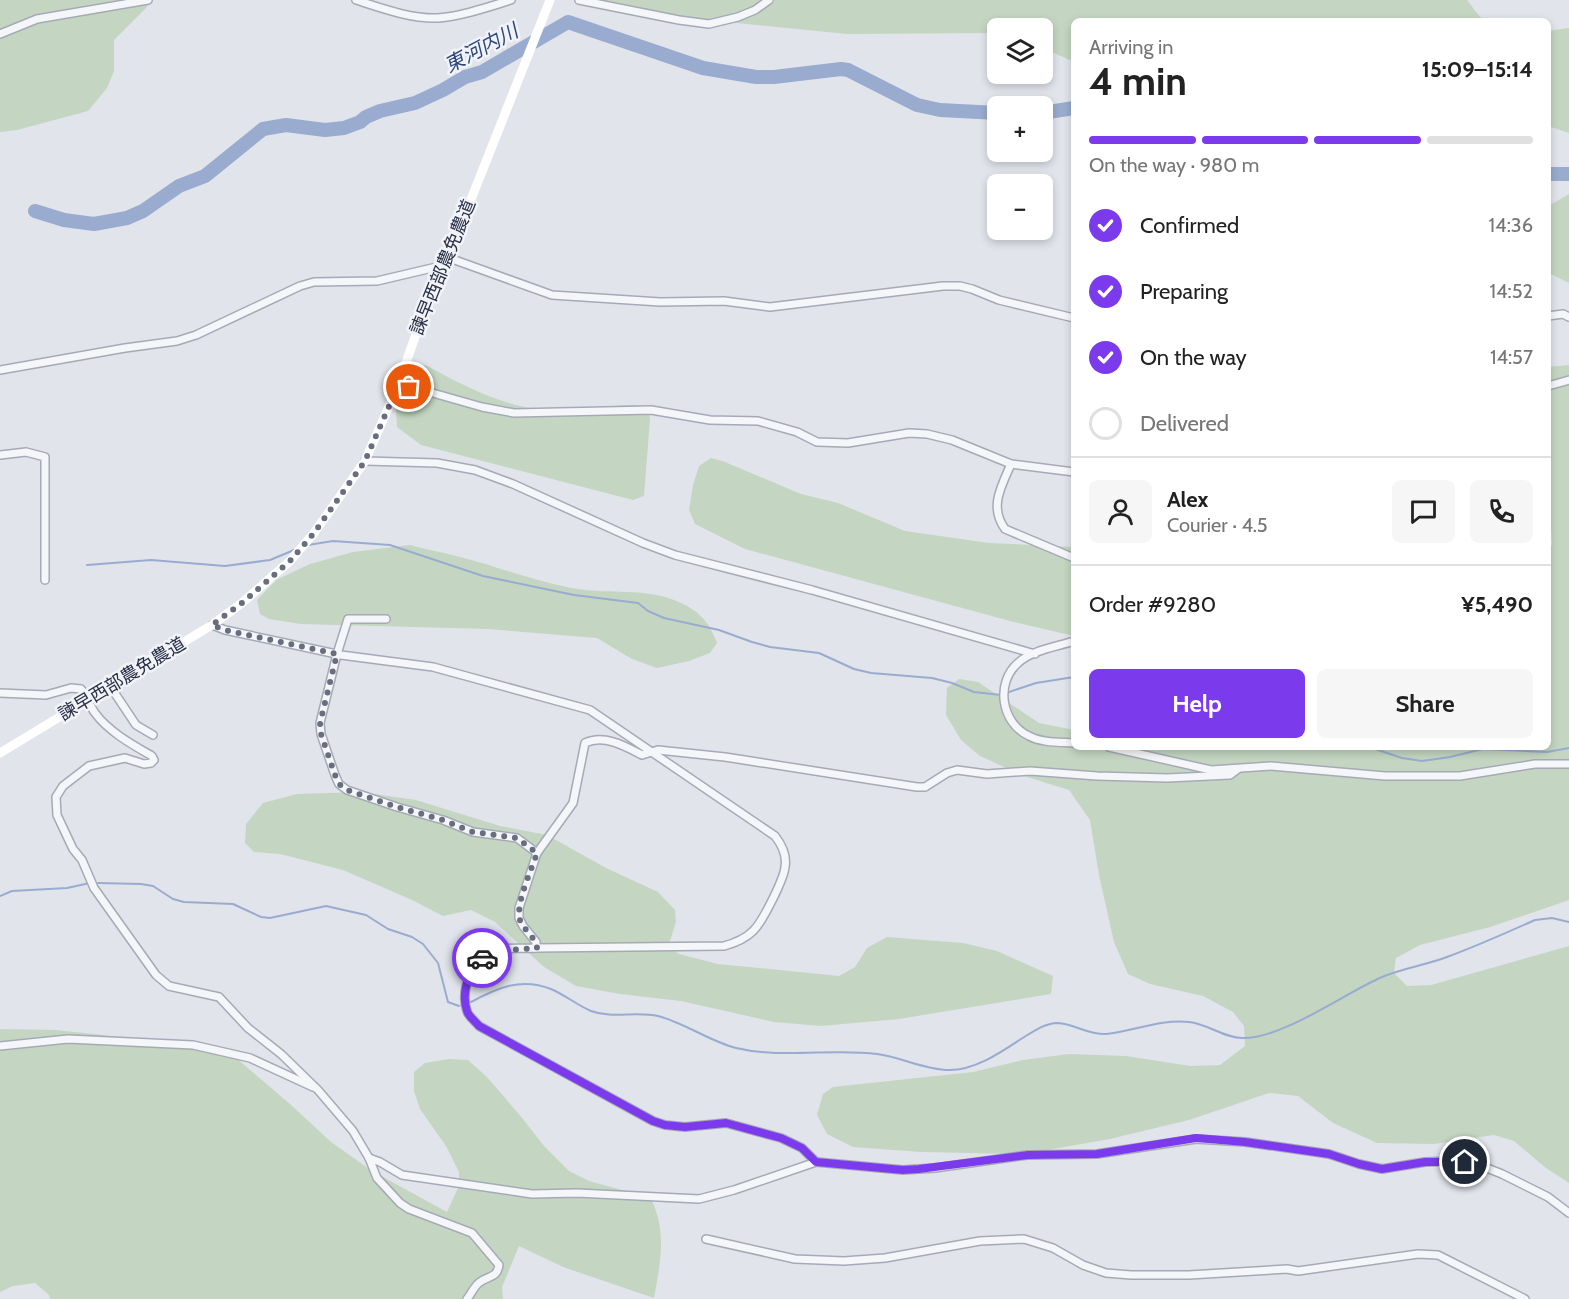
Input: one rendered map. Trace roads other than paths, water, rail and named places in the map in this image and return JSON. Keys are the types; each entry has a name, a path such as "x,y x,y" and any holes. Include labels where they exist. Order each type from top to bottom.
{"street":[{"path":"0,34 37,19 148,0"},
{"path":"356,0 415,16 438,18 511,0"},
{"name":"諫早西部農免農道","path":"0,753 212,625 242,603 290,561 314,533 365,461 397,388 421,320 550,0"},
{"path":"579,0 709,24 738,17 755,10 769,0"},
{"path":"0,370 177,341 196,335 300,286 314,282 378,281 445,265 452,259 552,295 660,302 724,301 770,307 943,286 960,286 999,300 1071,317"},
{"path":"1551,316 1563,314 1569,317"},
{"path":"1551,385 1569,380"},
{"path":"397,388 415,388 482,407 514,412 651,410 710,420 758,421 797,432 817,442 848,443 909,433 927,434 952,440 1011,464 1071,472"},
{"path":"0,454 26,452 45,457 45,580"},
{"path":"365,461 437,463 475,470 513,484 643,543 675,555 803,588 1035,654"},
{"path":"1011,464 997,495 999,520 1005,529 1071,557"},
{"path":"386,619 348,619 337,654 320,723 321,734 339,784 357,793 443,820 473,832 517,838 537,853"},
{"path":"212,625 225,630 337,654 433,667 590,710 775,836 781,844 786,868 760,923 752,933 740,941 724,946 537,948 493,951 479,960 463,996 467,1012 479,1026 653,1121 685,1127 726,1123 781,1138 802,1148 816,1162"},
{"path":"1071,642 1019,662 1008,674 1003,686 1006,712 1020,731 1030,737 1071,743"},
{"path":"110,686 136,725 153,735"},
{"path":"0,693 46,695 71,688 81,689 104,724 153,756 152,763 144,764 125,758 89,765 63,786 56,797 57,816 99,896 164,983 219,997 248,1028 281,1054 316,1088 353,1131 369,1158 377,1178 400,1203 409,1209 472,1233 494,1257 499,1265 498,1272 480,1282 467,1299"},
{"path":"537,948 536,942 519,918 519,908 537,853 573,804 585,743 593,739 622,745 642,755 658,750 736,758 917,787 925,787 947,772 957,770 987,774 1030,771 1167,778 1230,775 1238,769"},
{"path":"1122,750 1211,770 1271,766 1385,776 1442,776 1485,773 1535,764 1569,764"},
{"path":"0,1046 68,1039 193,1045 250,1058 316,1088"},
{"path":"369,1158 402,1175 532,1194 577,1193 699,1199 734,1190 816,1162 903,1170 924,1169 1028,1155 1097,1154 1196,1138 1245,1142 1329,1154 1382,1169 1425,1162 1452,1161 1477,1164 1548,1197 1569,1213"},
{"path":"706,1239 795,1259 844,1261 885,1258 980,1241 1024,1239 1053,1248 1083,1265 1106,1273 1131,1275 1189,1275 1287,1269 1298,1271 1418,1254 1438,1255 1524,1299"}],"waterway":[{"name":"東河内川","path":"35,211 64,220 94,224 127,218 143,211 179,186 205,176 263,129 286,125 325,130 344,128 380,111 415,103 465,77 482,72 568,22 703,68 756,77 848,70 917,105 940,110 987,112"},
{"name":"東河内川","path":"1053,111 1071,108"},
{"name":"東河内川","path":"1551,174 1569,174"},
{"path":"308,545 333,541 390,545 483,576 574,595 638,603 648,611 664,618 719,630 770,647 819,653 854,669 871,673 932,678 974,692 1001,695"},
{"path":"87,565 151,560 225,566 270,560 294,550"},
{"path":"1006,693 1036,683 1071,677"},
{"path":"1504,750 1547,752 1569,748"},
{"path":"1378,750 1402,758 1422,761 1479,750"},
{"path":"0,896 12,891 67,888 90,883"},
{"path":"98,883 153,886 173,899 184,902 233,904 261,917 270,918 326,906 366,915 388,929 412,937 423,944 438,963 448,1002 459,1006"},
{"path":"471,1002 490,992 519,984 530,984 551,989 591,1011 607,1014 658,1016 736,1048 771,1053 860,1052 949,1070 978,1064 1037,1029 1056,1023 1093,1033 1106,1034 1168,1022 1189,1022 1236,1037 1259,1036 1295,1023 1382,977 1447,957 1535,920 1552,918 1569,922"}]}
